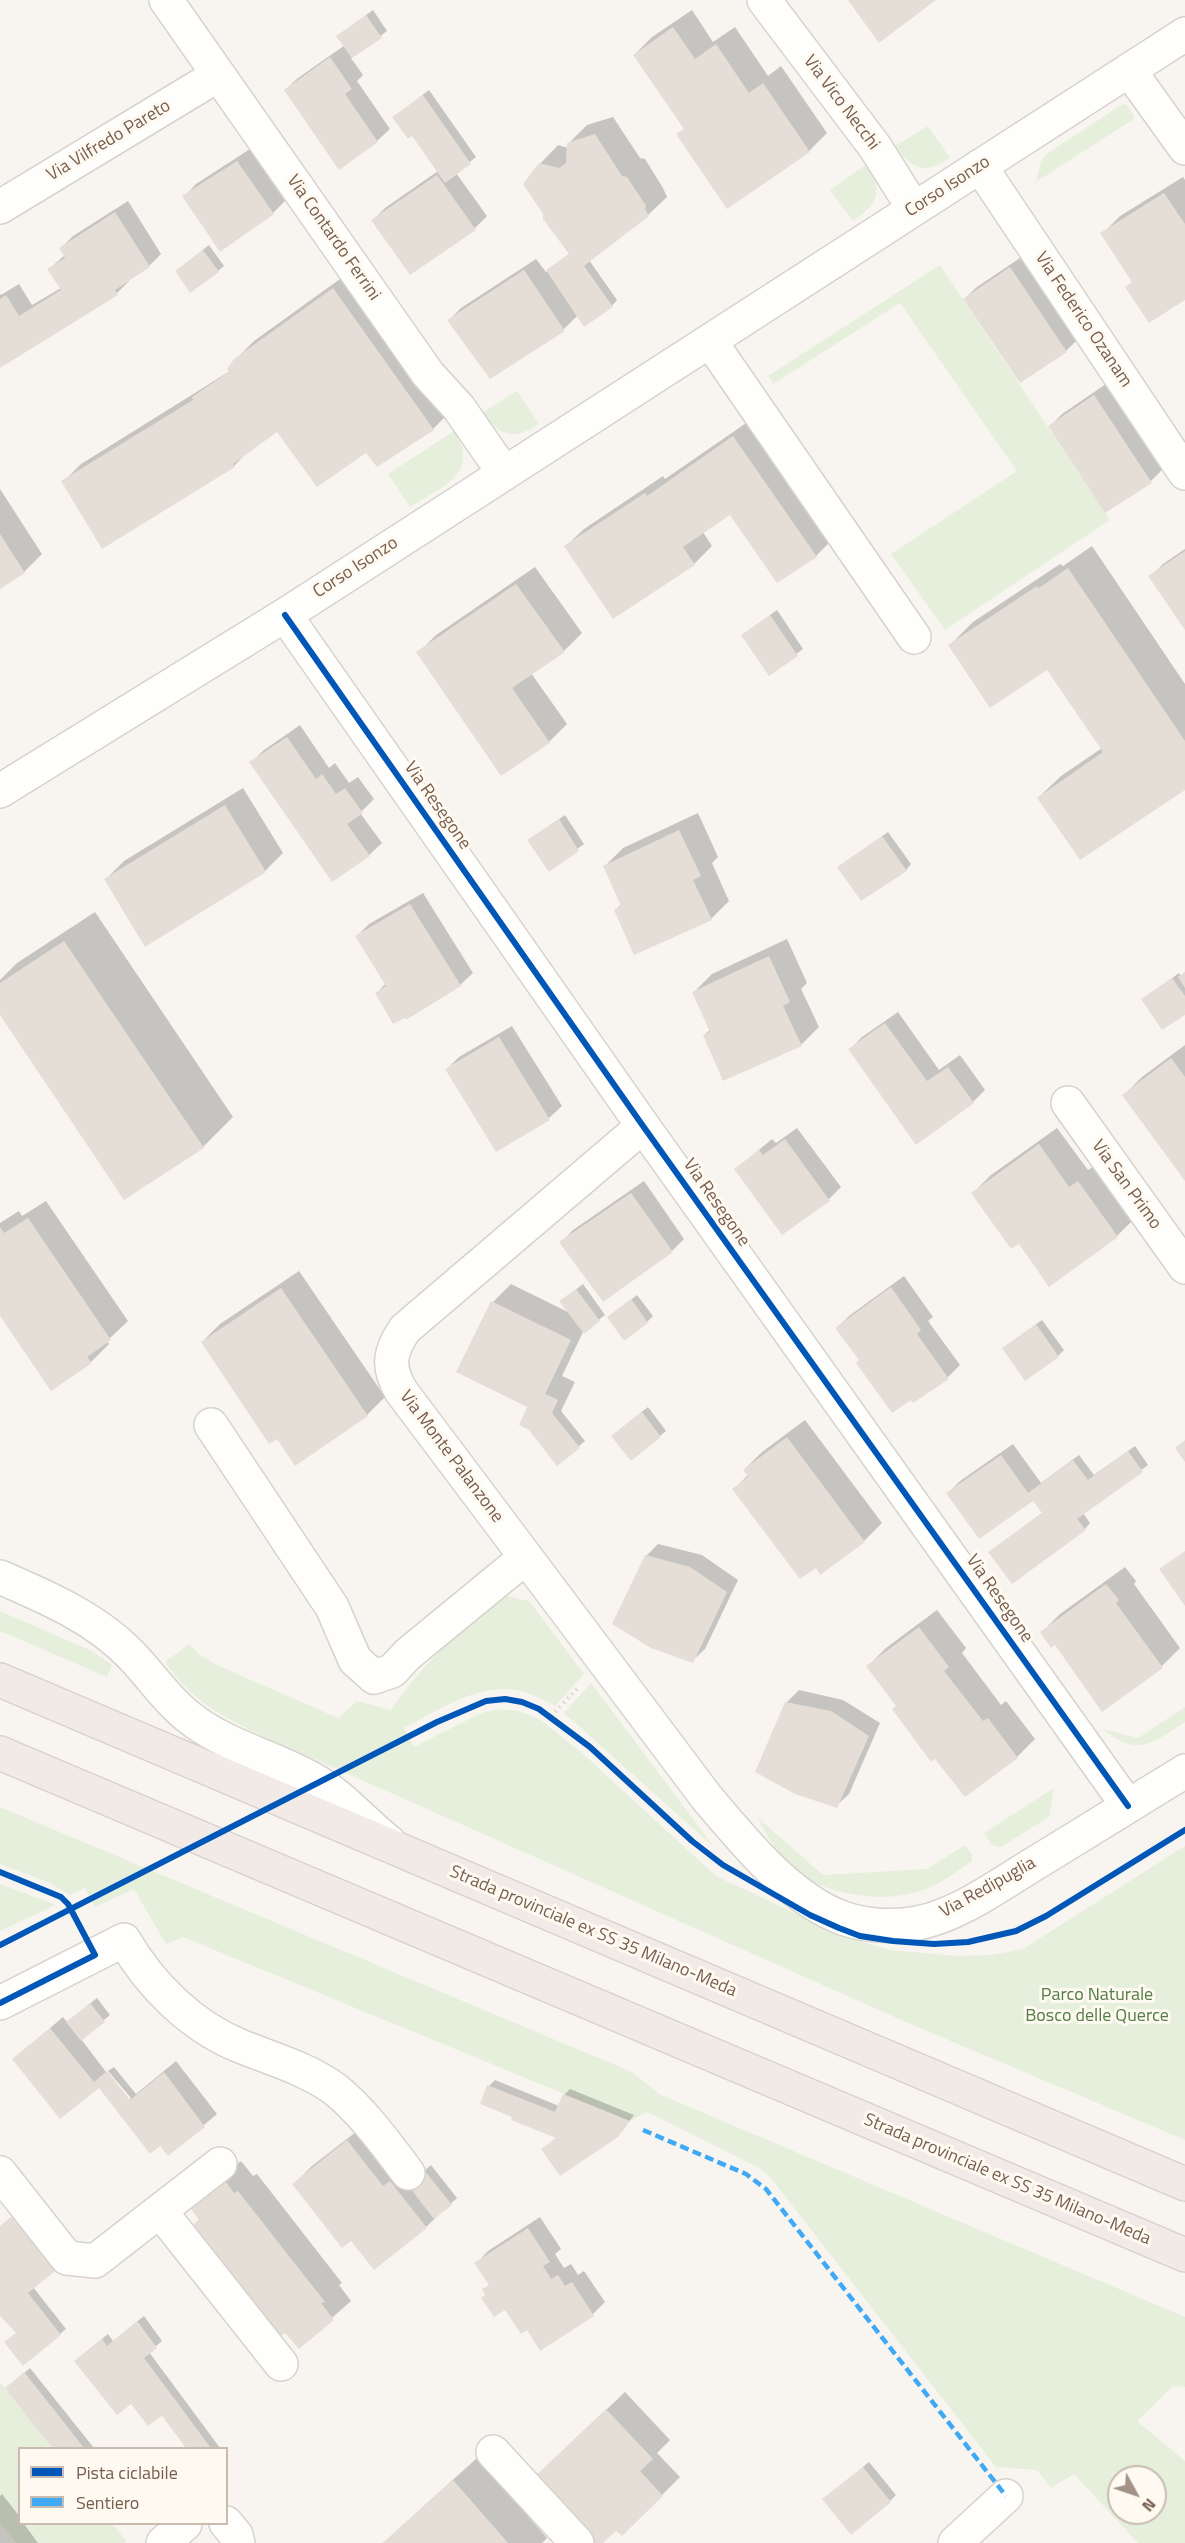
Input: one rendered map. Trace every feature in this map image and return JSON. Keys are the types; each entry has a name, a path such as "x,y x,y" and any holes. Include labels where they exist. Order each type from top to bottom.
{"highway":[{"name":"Strada provinciale ex SS 35 Milano-Meda","path":"0,1680 1185,2184"},
{"name":"Strada provinciale ex SS 35 Milano-Meda","path":"0,1753 1185,2255"}],"street":[{"name":"Via Contardo Ferrini","path":"166,0 428,374 454,401 504,473"},
{"name":"Via Vico Necchi","path":"764,0 874,147 915,209"},
{"name":"Corso Isonzo","path":"0,791 285,615 1185,34"},
{"path":"1129,70 1185,148"},
{"name":"Via Vilfredo Pareto","path":"0,207 218,75"},
{"name":"Via Federico Ozanam","path":"980,166 1185,473"},
{"path":"710,341 914,637"},
{"name":"Via Resegone","path":"285,615 643,1126 1128,1806"},
{"name":"Via San Primo","path":"1068,1103 1185,1267"},
{"name":"Via Monte Palanzone","path":"643,1126 405,1329 394,1344 391,1361 393,1377 401,1391 707,1798"},
{"path":"211,1425 332,1607 355,1660 374,1677 392,1671 408,1654 526,1557"},
{"path":"0,1577 53,1601 105,1633 131,1655 181,1711 198,1724 223,1739 312,1778 336,1794 398,1849"},
{"name":"Via Redipuglia","path":"707,1798 740,1837 804,1897 833,1914 861,1923 892,1926 919,1923 948,1914 1185,1771"},
{"path":"0,2003 124,1940 142,1971 155,1985 215,2034 285,2063 334,2090 373,2127 408,2173"},
{"path":"0,2173 67,2258 95,2261 220,2164"},
{"path":"160,2211 281,2364"},
{"path":"493,2452 577,2543"},
{"path":"955,2543 1006,2496"},
{"path":"164,2543 183,2525"},
{"path":"228,2525 236,2535 238,2543"}],"path":[{"path":"545,1713 557,1721"}],"green space":[{"path":"1123,104 1128,106 1135,118 1036,182 1041,161 1048,153"},
{"path":"928,126 950,158 926,168 908,161 895,146"},
{"path":"867,164 876,182 876,196 868,208 853,221 830,190"},
{"path":"940,265 1110,520 945,630 891,554 1017,471 900,303 773,384 768,376"},
{"path":"517,391 539,424 522,433 508,434 495,427 483,412"},
{"path":"454,431 461,446 463,458 461,469 445,486 410,507 388,474"},
{"name":"Parco Naturale Bosco delle Querce","path":"502,1595 529,1601 584,1674 555,1706 530,1694 506,1689 491,1690 460,1699 404,1728 414,1747 481,1713 501,1709 519,1711 541,1720 582,1753 716,1876 862,1942 890,1950 958,1956 990,1955 1023,1949 1185,1846 1185,2140 908,2023 256,1733 205,1704 185,1686 165,1662 189,1644 200,1655 219,1666 338,1718 357,1701 391,1710 429,1663"},
{"path":"0,1611 92,1651 112,1665 107,1677 0,1631"},
{"path":"591,1683 714,1847 564,1713"},
{"path":"1185,1707 1185,1722 1145,1744 1126,1743 1103,1729 1138,1738"},
{"path":"1054,1788 1049,1817 1001,1847 992,1845 984,1833"},
{"path":"0,1807 632,2072 659,2094 1185,2317 1185,2387 1173,2386 1137,2421 1185,2461 1185,2543 1138,2543 1121,2525 1167,2525 1167,2465 1107,2465 1107,2510 1074,2474 1051,2488 1037,2470 996,2467 770,2177 759,2168 647,2112 630,2121 183,1937 166,1944 134,1889 95,1907 85,1888 69,1895 50,1883 0,1864"},
{"path":"757,1817 823,1875 927,1869 965,1845 972,1855 972,1861 929,1888 893,1896 857,1895 822,1886 796,1870 775,1847"},
{"path":"0,1884 56,1905 0,1931"},
{"path":"0,2382 52,2447 18,2447 18,2525 114,2525 126,2541 124,2543 16,2543 0,2523"}],"building":[{"path":"848,0 936,0 879,43"},
{"path":"366,15 382,38 352,58 336,36"},
{"path":"673,27 695,59 716,44 749,93 763,83 810,152 727,209 676,134 684,129 633,55"},
{"path":"330,57 352,89 345,94 378,142 339,170 284,90"},
{"path":"423,95 471,164 445,183 412,136 408,139 392,117"},
{"path":"595,134 622,176 627,177 646,206 645,209 649,216 584,266 613,307 584,327 546,270 569,254 543,219 543,214 523,184 539,163 559,168 566,163 567,143"},
{"path":"237,161 274,214 220,252 182,196"},
{"path":"437,175 476,230 410,275 371,220"},
{"path":"1164,193 1185,224 1185,300 1149,323 1125,287 1132,282 1100,233"},
{"path":"115,212 150,267 115,290 118,295 0,368 0,299 6,295 19,316 61,290 47,269 65,258 59,248"},
{"path":"203,250 219,272 190,293 175,271"},
{"path":"1010,267 1067,352 1020,383 963,299"},
{"path":"524,270 565,331 490,379 447,320"},
{"path":"333,288 434,430 377,467 366,453 317,487 277,432 233,464 235,467 102,549 61,481 193,400 192,397 229,372 227,369 234,359"},
{"path":"1094,395 1152,483 1105,513 1048,426"},
{"path":"733,436 817,557 777,583 730,515 683,547 695,565 613,619 564,546 645,493 647,496"},
{"path":"0,534 25,573 0,589"},
{"path":"1185,551 1185,630 1148,576"},
{"path":"1068,568 1185,741 1185,790 1080,860 1037,798 1103,752 1047,670 990,708 948,645"},
{"path":"516,584 565,652 512,688 550,743 501,776 416,652"},
{"path":"770,615 798,656 769,676 741,635"},
{"path":"287,737 316,779 322,774 336,794 345,788 363,813 347,824 370,856 332,882 249,762"},
{"path":"225,805 266,872 145,947 104,879"},
{"path":"559,819 579,851 549,872 527,840"},
{"path":"679,830 701,876 693,880 712,920 634,955 614,910 621,906 603,866"},
{"path":"882,836 907,871 861,901 837,867"},
{"path":"410,904 461,986 406,1020 405,1018 393,1024 375,993 386,986 355,936"},
{"path":"64,941 204,1148 124,1200 0,1015 0,983"},
{"path":"769,956 790,1002 783,1006 802,1046 723,1081 703,1035 710,1032 692,992"},
{"path":"1185,972 1185,988 1178,977"},
{"path":"1172,978 1185,996 1185,1015 1162,1030 1141,999"},
{"path":"885,1023 927,1081 948,1067 974,1103 916,1145 848,1049"},
{"path":"499,1037 550,1120 496,1152 445,1069"},
{"path":"1171,1058 1185,1077 1185,1181 1122,1095"},
{"path":"785,1139 830,1201 782,1235 734,1169 759,1150 763,1155"},
{"path":"1039,1144 1069,1187 1078,1181 1118,1237 1049,1287 1019,1244 1011,1249 971,1193"},
{"path":"631,1193 673,1252 603,1302 559,1242"},
{"path":"28,1218 111,1340 87,1357 92,1363 51,1391 0,1316 0,1227 4,1233"},
{"path":"891,1287 921,1330 917,1334 949,1379 913,1403 911,1400 892,1413 856,1363 859,1360 835,1328"},
{"path":"281,1288 368,1416 295,1466 277,1439 269,1444 201,1342"},
{"path":"576,1289 600,1321 584,1334 559,1301"},
{"path":"631,1299 648,1323 624,1341 607,1317"},
{"path":"491,1301 571,1340 545,1394 558,1400 552,1413 580,1448 557,1466 529,1430 519,1425 527,1407 456,1372"},
{"path":"1036,1324 1059,1357 1025,1381 1002,1348"},
{"path":"642,1412 661,1437 631,1461 611,1436"},
{"path":"787,1437 865,1542 820,1575 816,1568 800,1579 732,1489 748,1477 743,1470"},
{"path":"1185,1440 1185,1462 1175,1448"},
{"path":"1128,1451 1143,1472 1077,1519 1086,1530 1012,1584 988,1552 1042,1513 1033,1501 979,1539 946,1493 1001,1455 1028,1493 1073,1460 1088,1480"},
{"path":"1185,1551 1185,1606 1159,1569"},
{"path":"645,1555 690,1567 727,1592 693,1663 651,1648 612,1624"},
{"path":"1106,1584 1119,1600 1116,1603 1163,1668 1102,1712 1055,1645 1051,1648 1040,1632"},
{"path":"919,1627 949,1667 944,1671 983,1721 988,1718 1018,1758 965,1797 935,1759 931,1762 892,1709 896,1706 866,1666"},
{"path":"785,1702 831,1711 869,1736 837,1808 795,1794 755,1772"},
{"path":"90,2003 105,2022 81,2041 66,2022"},
{"path":"50,2028 94,2082 107,2071 130,2100 164,2072 205,2127 168,2156 160,2146 150,2154 99,2088 60,2119 12,2059"},
{"path":"487,2085 555,2112 563,2094 630,2121 618,2137 560,2176 541,2149 556,2138 511,2120 512,2117 480,2104"},
{"path":"347,2140 383,2186 390,2181 427,2228 374,2270 351,2241 342,2248 292,2184"},
{"path":"424,2170 452,2205 434,2219 407,2184"},
{"path":"222,2177 234,2193 238,2191 325,2302 321,2303 334,2320 299,2349 285,2333 276,2340 189,2228 199,2220 187,2204"},
{"path":"16,2213 60,2267 28,2293 61,2335 23,2366 4,2342 16,2333 0,2316 0,2226"},
{"path":"528,2228 550,2262 543,2266 551,2279 558,2275 565,2286 572,2282 594,2316 540,2351 527,2330 521,2334 505,2310 494,2317 481,2298 485,2295 482,2289 489,2285 474,2263"},
{"path":"137,2321 157,2348 144,2358 210,2447 185,2447 162,2416 148,2426 131,2404 117,2415 74,2361 102,2339 107,2346"},
{"path":"24,2372 83,2447 52,2447 5,2388"},
{"path":"606,2409 653,2459 640,2471 663,2496 622,2536 616,2531 603,2543 588,2543 529,2482"},
{"path":"863,2467 891,2502 851,2535 822,2499"},
{"path":"453,2480 508,2543 383,2543"}],"marked path":[{"path":"643,2130 746,2174 766,2189 1006,2496"}],"cycle path":[{"path":"285,615 643,1126 1128,1806"},
{"path":"0,1945 437,1722 486,1701 505,1699 522,1702 539,1709 590,1747 692,1841 723,1865 810,1915 860,1936 934,1944 968,1942 1016,1931 1046,1916 1185,1830"},
{"path":"0,1872 61,1897 68,1904 95,1955 0,2003"}]}
